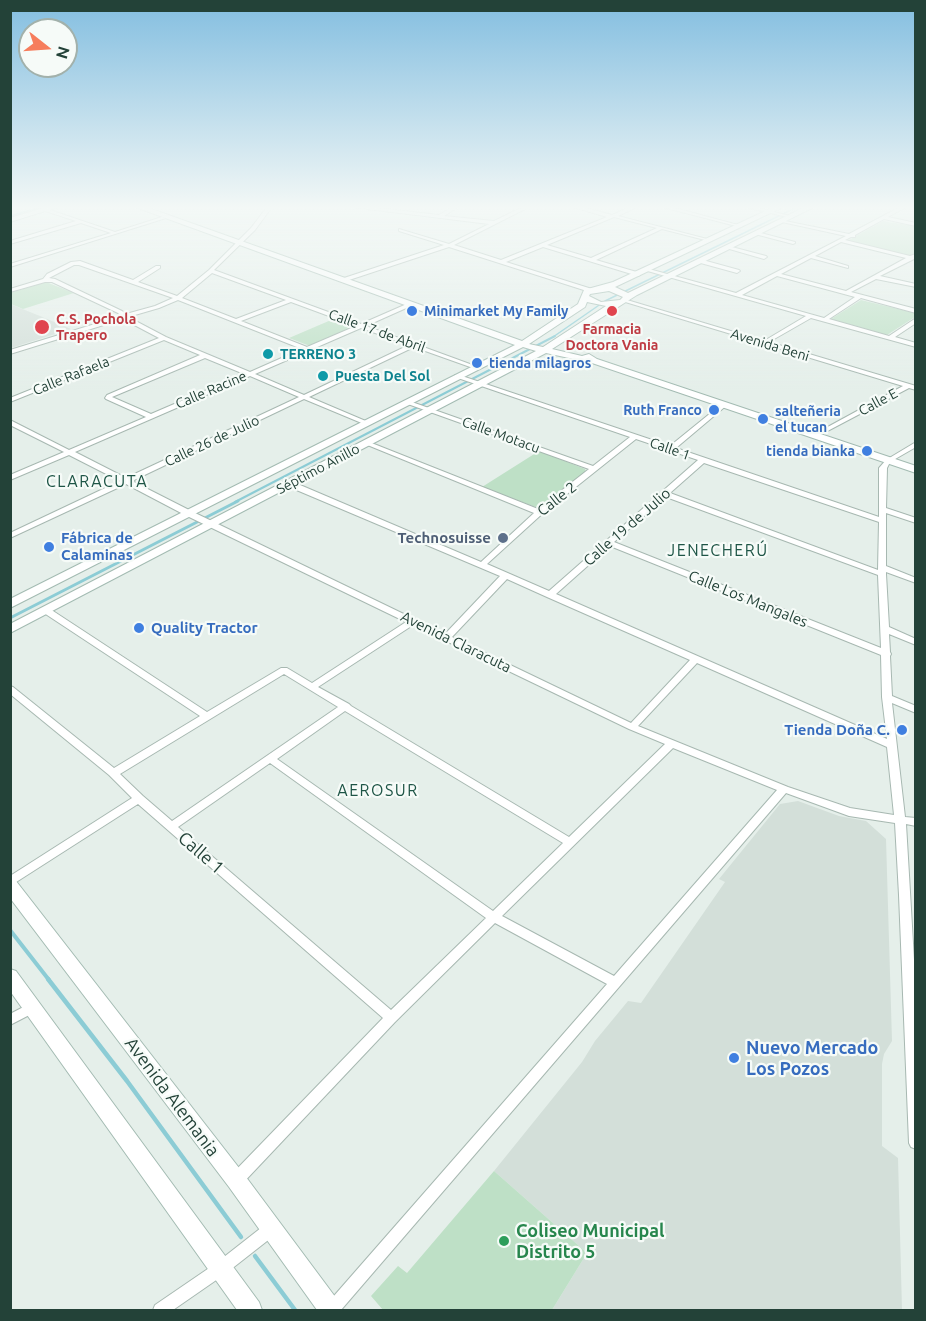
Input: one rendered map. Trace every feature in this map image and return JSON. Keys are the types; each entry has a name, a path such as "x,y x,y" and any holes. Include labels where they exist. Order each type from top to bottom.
{"main road":[{"path":"311,269 537,347 594,361 915,470"},
{"name":"Séptimo Anillo","path":"10,604 193,515 366,423 419,406 478,383 610,307 665,269"},
{"name":"Séptimo Anillo","path":"10,629 209,523 367,443 475,367 537,347 581,306 590,292 616,285 638,274 658,273 673,269"},
{"path":"590,292 624,297"},
{"path":"590,292 602,304 624,297"},
{"name":"Avenida Alemania","path":"10,884 236,1180 331,1311"},
{"path":"10,976 250,1311"}],"street":[{"path":"45,280 50,274 62,269"},
{"path":"95,269 178,298 306,349"},
{"path":"134,282 155,269"},
{"path":"10,352 178,298 213,269"},
{"path":"343,280 379,269"},
{"path":"521,269 590,292"},
{"path":"620,269 638,274"},
{"path":"728,269 737,271"},
{"path":"737,296 789,269"},
{"path":"846,293 893,269"},
{"name":"Calle 17 de Abril","path":"211,271 475,367"},
{"path":"658,273 915,345"},
{"path":"778,274 915,311"},
{"path":"876,277 915,286"},
{"path":"10,291 45,280 53,280 120,312 164,338 366,423"},
{"name":"Avenida Beni","path":"624,297 764,343 912,387"},
{"path":"824,320 859,297"},
{"path":"237,321 292,300"},
{"name":"Calle Racine","path":"10,478 411,304"},
{"path":"764,343 810,316"},
{"path":"890,338 915,320"},
{"name":"Calle Rafaela","path":"10,400 164,338"},
{"name":"Calle 26 de Julio","path":"10,536 414,345"},
{"path":"150,416 108,398 206,356"},
{"name":"Calle 1","path":"462,377 883,521"},
{"name":"Calle E","path":"816,435 912,387"},
{"path":"671,449 725,404"},
{"name":"Calle Motacu","path":"419,406 595,469"},
{"name":"Avenida Claracuta","path":"10,422 209,523 632,727 784,789 849,812 915,822"},
{"name":"Calle 2","path":"482,565 539,512 635,437"},
{"path":"367,443 539,512"},
{"path":"915,444 888,461 883,468 887,697 911,931 915,1143"},
{"name":"Calle 19 de Julio","path":"550,595 704,460"},
{"path":"290,484 506,575 893,746"},
{"path":"665,494 915,581"},
{"path":"883,509 915,521"},
{"name":"Calle Los Mangales","path":"609,543 887,654"},
{"path":"447,637 506,575"},
{"path":"47,611 208,717"},
{"path":"313,686 413,621"},
{"path":"885,629 915,642"},
{"path":"632,727 696,659"},
{"path":"113,773 208,717 281,670 286,670 571,843"},
{"name":"Calle 1","path":"10,689 113,773 139,800 391,1018"},
{"path":"887,697 915,710"},
{"path":"171,827 346,706"},
{"path":"236,1180 391,1018 671,744"},
{"path":"269,758 495,918 616,983"},
{"path":"331,1311 784,789"},
{"path":"10,884 139,800"},
{"path":"10,1020 33,1007"},
{"path":"160,1311 220,1269 271,1229"}],"shaded area":[{"path":"10,304 40,316 71,329 11,348"},
{"name":"Nuevo Mercado Los Pozos","path":"798,801 839,816 866,821 886,839 892,1041 884,1054 882,1064 882,1146 898,1158 902,1310 552,1310 587,1253 494,1171 628,1001 641,1003 725,882 719,879 780,804"}],"green space":[{"path":"46,282 74,293 23,309 11,304 10,293"},
{"path":"861,300 915,313 915,317 887,335 831,319"},
{"path":"331,320 352,327 310,346 289,338"},
{"path":"539,451 585,469 586,472 538,508 482,487"},
{"name":"Coliseo Municipal Distrito 5","path":"494,1171 587,1253 552,1310 383,1310 371,1296 398,1266 407,1273"}],"waterway":[{"path":"553,337 605,301 671,269"},
{"path":"235,502 555,336"},
{"path":"10,618 238,501"},
{"path":"10,930 49,980"},
{"path":"48,979 127,1081 241,1237"},
{"path":"255,1256 295,1310"}],"place":[{"name":"Minimarket My Family","path":"412,311"},
{"name":"Farmacia Doctora Vania","path":"612,311"},
{"name":"C.S. Pochola Trapero","path":"42,327"},
{"name":"TERRENO 3","path":"268,354"},
{"name":"tienda milagros","path":"477,363"},
{"name":"Puesta Del Sol","path":"323,376"},
{"name":"Ruth Franco","path":"714,410"},
{"name":"salteñeria el tucan","path":"763,419"},
{"name":"tienda bianka","path":"867,451"},
{"name":"Technosuisse","path":"503,538"},
{"name":"Fábrica de Calaminas","path":"49,547"},
{"name":"Quality Tractor","path":"139,628"},
{"name":"Tienda Doña C.","path":"902,730"},
{"name":"Nuevo Mercado Los Pozos","path":"734,1058"},
{"name":"Coliseo Municipal Distrito 5","path":"504,1241"}],"district":[{"name":"CLARACUTA","path":"97,482"},
{"name":"JENECHERÚ","path":"718,551"},
{"name":"AEROSUR","path":"378,791"}]}
